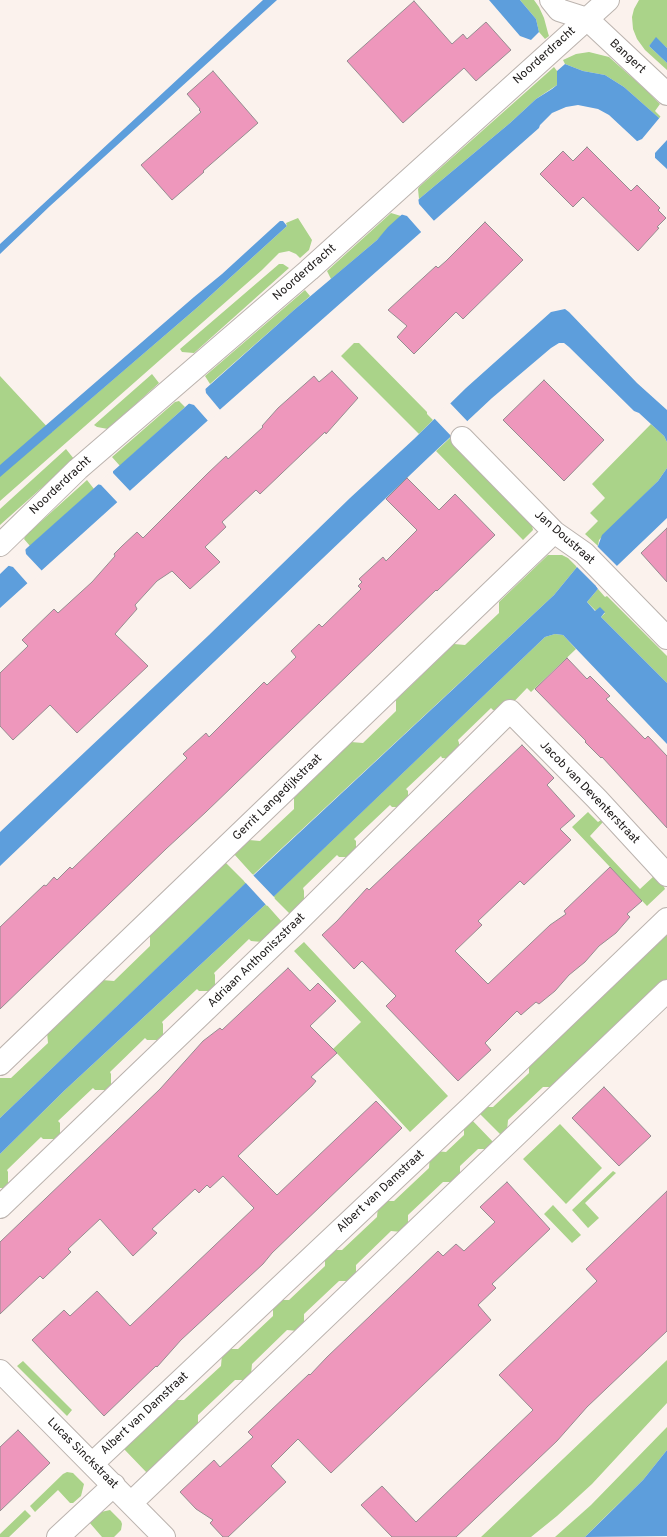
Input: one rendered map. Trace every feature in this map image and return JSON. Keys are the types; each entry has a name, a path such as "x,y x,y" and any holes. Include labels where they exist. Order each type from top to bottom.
{"street":[{"path":"551,0 560,10 587,20"},
{"name":"Noorderdracht","path":"0,545 78,469 312,275 549,52 608,0"},
{"name":"Bangert","path":"587,20 667,94"},
{"name":"Jan Doustraat","path":"462,438 554,532 584,553 667,638"},
{"name":"Gerrit Langedijkstraat","path":"0,1064 554,532"},
{"name":"Jacob van Deventerstraat","path":"510,711 597,799 667,875"},
{"name":"Adriaan Anthoniszstraat","path":"0,1207 294,925 510,711"},
{"name":"Albert van Damstraat","path":"92,1464 475,1103 667,919"},
{"path":"131,1503 667,991"},
{"name":"Lucas Sinckstraat","path":"0,1371 164,1537"},
{"path":"58,1537 114,1485"}],"green space":[{"path":"520,0 534,0 539,7 549,36 545,39 539,32 536,19"},
{"path":"639,0 667,0 667,48 656,38 649,46 667,63 667,70 645,50 637,39 633,29 632,17"},
{"path":"589,52 609,57 645,89 660,104 655,111 661,117 660,119 624,87 605,75 583,71 565,64 563,60 576,54"},
{"path":"554,67 557,71 557,85 536,99 510,123 419,199 419,187"},
{"path":"391,213 401,216 377,240 331,279 327,271"},
{"path":"298,218 312,240 309,250 300,258 296,254 289,251 279,253 262,270 0,501 0,376 52,432 199,306 287,226 286,223"},
{"path":"279,264 283,264 289,268 194,353 182,352 180,349"},
{"path":"305,290 310,296 210,384 205,376"},
{"path":"354,343 359,343 427,412 433,420 419,434 341,356"},
{"path":"152,374 159,383 108,429 94,425"},
{"path":"179,401 185,407 120,466 112,457 175,402"},
{"path":"651,424 664,436 667,442 667,468 658,481 599,540 598,546 585,534 598,521 590,513 605,498 592,484"},
{"path":"451,437 470,455 532,525 533,530 523,540 436,451"},
{"path":"66,449 74,459 0,525 0,509"},
{"path":"87,480 94,489 30,546 24,539 26,535"},
{"path":"548,555 562,555 568,558 577,567 554,595 253,875 234,854 249,840 260,841 294,809 294,798 351,742 363,743 396,711 396,700 454,644 465,645 499,613 499,602"},
{"path":"598,589 605,597 607,596 667,656 667,683 601,617 605,613 596,611 587,602"},
{"path":"555,634 563,635 576,649 531,692 527,688 505,711 493,710 491,708 458,740 459,754 454,759 442,758 441,756 406,789 408,791 408,802 403,807 392,807 390,805 354,839 356,841 356,852 350,857 339,857 337,855 303,888 304,902 290,914 273,897 545,637"},
{"path":"588,812 598,822 601,820 603,822 590,836 640,889 654,876 663,885 665,889 647,906 572,827"},
{"path":"225,862 246,883 0,1118 0,1078 11,1078 48,1043 47,1032 102,980 114,981 150,946 150,934"},
{"path":"266,904 282,922 262,942 251,941 249,939 214,973 215,986 210,991 199,991 197,989 162,1022 163,1035 157,1040 147,1040 145,1038 110,1072 111,1085 105,1090 95,1090 93,1088 58,1121 60,1123 60,1134 54,1139 43,1139 41,1137 7,1170 8,1183 3,1188 0,1188 0,1154 65,1090"},
{"path":"667,931 667,979 554,1087 543,1087 508,1120 507,1131 502,1136 477,1111 482,1107 493,1107 529,1073 529,1061"},
{"path":"304,942 448,1096 410,1132 333,1049 361,1022 294,951"},
{"path":"470,1118 495,1144 489,1149 478,1149 460,1166 460,1177 454,1182 443,1182 408,1215 408,1226 402,1232 391,1231 356,1265 356,1276 350,1281 339,1281 304,1314 304,1325 298,1331 287,1330 252,1364 251,1375 246,1380 235,1380 198,1415 198,1426 148,1474 123,1448 174,1400 184,1400 221,1366 222,1354 227,1349 238,1349 273,1316 273,1305 279,1300 289,1300 325,1266 325,1255 331,1250 342,1250 377,1217 378,1206 383,1201 394,1201 429,1168 430,1156 435,1151 446,1152 464,1135 464,1124"},
{"path":"560,1124 602,1168 566,1204 523,1159"},
{"path":"613,1171 616,1173 585,1203 599,1218 588,1228 572,1210"},
{"path":"553,1205 581,1235 572,1243 544,1214"},
{"path":"667,1360 667,1403 592,1484 557,1516 531,1537 481,1537"},
{"path":"23,1361 72,1410 67,1416 17,1366"},
{"path":"667,1427 667,1450 643,1480 585,1537 555,1537 591,1505"},
{"path":"67,1472 73,1473 84,1484 81,1496 73,1503 70,1503 58,1490 35,1512 30,1506 63,1474"},
{"path":"25,1510 31,1516 9,1537 0,1537 0,1534"},
{"path":"110,1510 121,1521 121,1530 114,1537 102,1537 89,1522 101,1512"}],"water":[{"path":"263,0 277,0 50,206 0,254 0,244"},
{"path":"489,0 520,0 536,19 539,32 531,40 520,36"},
{"path":"656,37 667,48 667,63 649,46"},
{"path":"565,64 583,71 605,75 624,87 667,125 667,169 609,115 598,109 578,105 566,107 552,113 540,125 539,128 215,414 0,608 0,574 28,547 294,310 377,240 388,227 419,199 510,123 536,99 557,85 557,71"},
{"path":"280,221 283,221 287,226 199,306 0,477 0,465 222,274"},
{"path":"565,309 637,383 667,410 667,442 664,436 639,413 634,411 569,347 564,343 559,343 551,348 492,398 430,456 0,866 0,832 209,635 466,388 551,312"},
{"path":"667,468 667,518 596,586 598,589 587,602 595,611 600,607 605,612 601,617 667,683 667,744 563,635 555,634 545,637 266,904 65,1090 0,1154 0,1118 255,874 554,595 577,567 598,546 602,535 658,481"},
{"path":"667,1450 667,1536 585,1537 643,1480"}],"pier":[{"path":"661,116 667,122 667,140 655,153 655,161 635,142 642,139"},
{"path":"418,197 419,204 435,222 422,233 407,216 400,214"},
{"path":"205,386 206,393 221,411 209,422 194,405 187,403"},
{"path":"449,402 469,423 453,438 433,417"},
{"path":"113,469 113,473 131,492 118,503 101,485 97,484"},
{"path":"596,545 618,567 599,586 600,590 576,566"},
{"path":"25,547 26,554 43,572 29,585 13,567 6,565"},
{"path":"252,874 275,898 267,906 244,881"}],"building":[{"path":"414,1 452,44 463,34 467,39 486,22 511,50 476,81 464,68 403,123 347,61"},
{"path":"213,71 258,123 172,200 141,165 201,112 187,94"},
{"path":"587,147 631,191 637,185 660,208 658,210 666,218 638,251 583,197 573,207 540,174 563,151 573,161"},
{"path":"485,222 523,260 463,319 456,312 414,354 397,337 407,326 388,310 436,266 438,268 446,261"},
{"path":"332,371 358,398 326,434 325,432 260,494 256,490 222,522 226,527 205,547 220,562 190,589 172,571 157,581 135,605 137,609 115,634 148,666 77,733 50,705 13,740 0,726 0,673 28,646 22,640 54,609 58,613 92,582 115,556 114,554 137,532 143,538 226,456 228,459 263,427 262,426 278,408 314,376 319,382"},
{"path":"544,380 604,440 564,481 503,420"},
{"path":"407,478 439,510 455,494 495,535 0,1009 0,927 44,885 46,886 54,877 57,880 70,867 72,869 187,758 183,754 206,733 209,737 264,682 267,685 296,657 291,651 319,624 322,627 361,589 358,586 362,582 359,579 383,557 386,561 417,530 386,499"},
{"path":"667,528 667,582 641,553"},
{"path":"567,658 587,679 590,676 610,696 606,699 645,739 648,736 667,756 667,828 602,757 601,758 585,742 586,741 535,689"},
{"path":"522,745 554,778 547,785 575,816 560,829 571,840 524,885 520,881 478,921 482,925 455,951 488,984 550,925 566,914 564,911 610,867 642,901 627,914 630,917 616,933 599,946 555,991 539,1004 536,1002 521,1015 517,1011 485,1043 491,1050 458,1081 386,1006 396,996 362,961 354,969 322,935 367,888 369,890"},
{"path":"288,968 310,991 318,983 336,1001 310,1026 337,1053 311,1077 316,1081 312,1086 238,1156 277,1195 376,1101 402,1128 272,1253 263,1264 181,1340 157,1367 156,1366 104,1416 32,1340 64,1310 70,1316 97,1291 130,1326 254,1208 223,1176 210,1188 207,1185 199,1193 195,1189 152,1229 157,1233 133,1256 100,1219 68,1249 71,1252 43,1279 40,1276 0,1314 0,1242 160,1089 203,1041 220,1028 222,1030"},
{"path":"604,1087 651,1136 619,1166 572,1118"},
{"path":"507,1182 550,1229 492,1284 496,1288 478,1305 491,1320 331,1473 298,1439 271,1466 286,1482 228,1537 223,1537 210,1523 213,1520 196,1509 180,1492 214,1460 220,1467 253,1437 248,1432 309,1374 310,1375 438,1251 443,1256 456,1244 464,1251 495,1222 480,1207"},
{"path":"667,1191 667,1331 587,1407 557,1441 456,1537 392,1537 361,1505 382,1486 416,1522 533,1410 499,1375 597,1281 586,1269"},
{"path":"18,1430 50,1463 0,1511 0,1447"}]}
